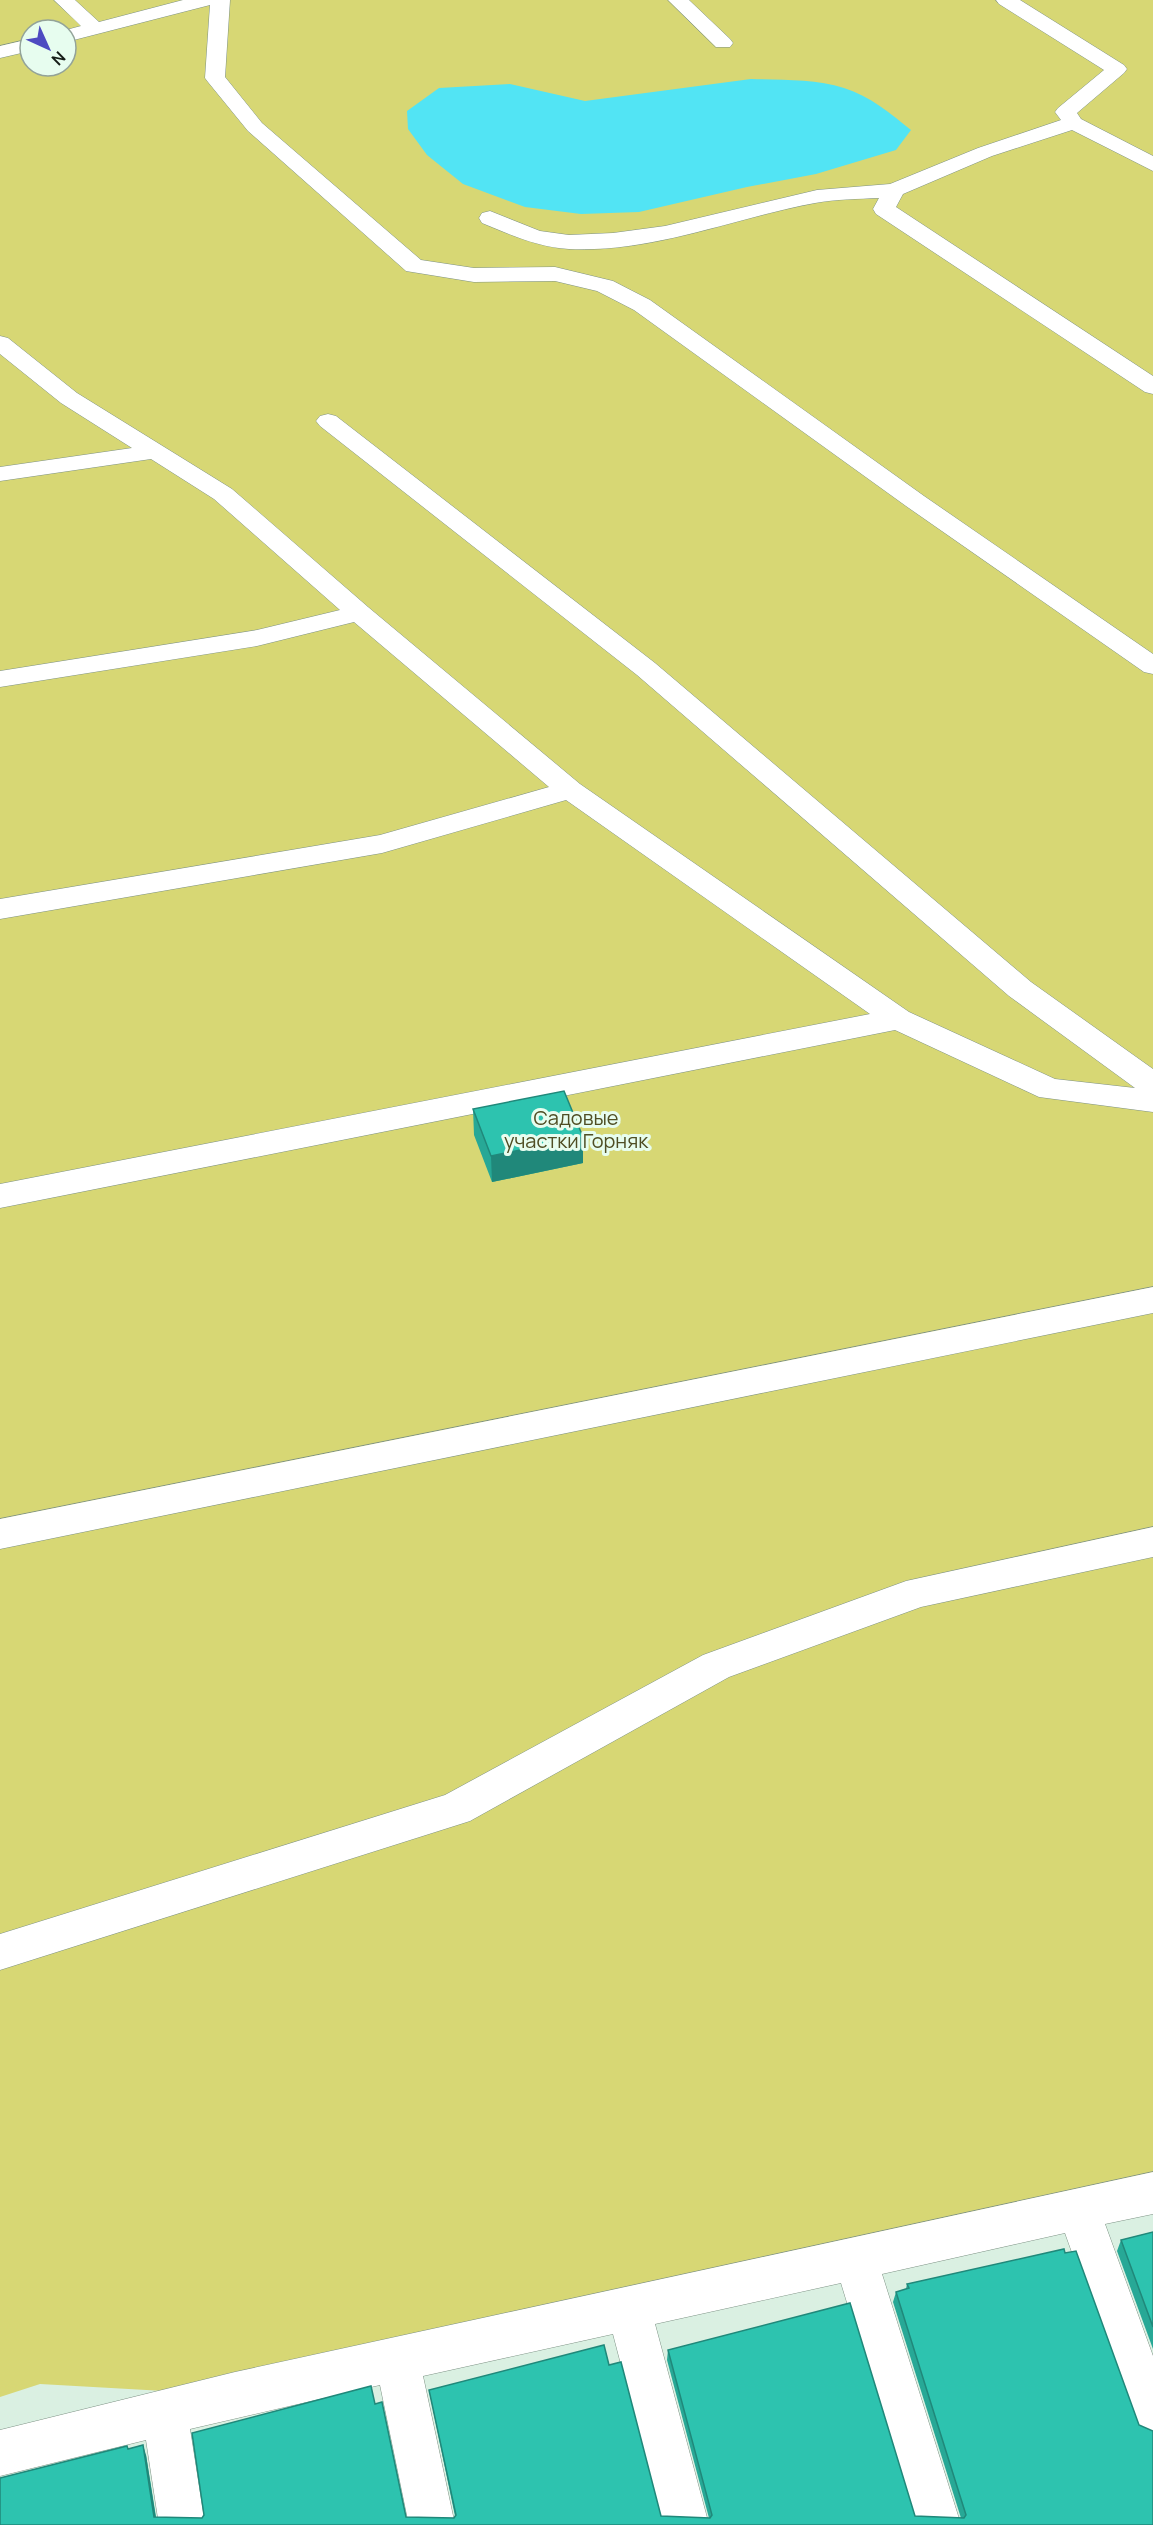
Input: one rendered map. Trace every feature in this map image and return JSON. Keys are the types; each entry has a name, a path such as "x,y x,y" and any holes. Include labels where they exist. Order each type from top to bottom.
{"lane":[{"path":"64,0 94,28"},
{"path":"78,33 206,0"},
{"path":"220,0 215,78 255,127 414,266 474,274 555,274 605,286 642,305 915,501 1153,666"},
{"path":"678,0 723,43"},
{"path":"1006,0 1117,69 1065,112 1074,123 1153,165"},
{"path":"0,52 18,48"},
{"path":"490,218 535,237 569,242 613,240 664,233 817,196 894,190 985,152 1074,123"},
{"path":"894,190 884,209 1153,387"},
{"path":"0,343 69,398 152,452 223,494 359,613 570,790 898,1019 1050,1089 1153,1101"},
{"path":"328,421 646,669 1020,989 1153,1085"},
{"path":"0,474 152,452"},
{"path":"0,679 257,638 359,613"},
{"path":"0,909 382,844 570,790"},
{"path":"0,1196 898,1019"},
{"path":"0,1534 1153,1300"},
{"path":"0,1952 456,1809 716,1666 919,1592 1153,1542"},
{"path":"0,2453 397,2359 1153,2193"},
{"path":"1077,2210 1153,2418"},
{"path":"855,2259 938,2525"},
{"path":"629,2308 686,2525"},
{"path":"397,2359 432,2525"},
{"path":"165,2413 182,2525"}],"green space":[{"name":"Садовые участки Горняк","path":"0,0 1153,0 1153,2193 235,2395 40,2384 0,2397"}],"water":[{"path":"751,79 810,81 854,91 888,112 911,130 896,150 816,174 639,212 581,214 525,207 463,184 427,155 408,129 407,111 439,88 510,84 585,101"}],"building":[{"path":"564,1091 583,1137 491,1156 473,1109"},
{"path":"1153,2232 1153,2327 1121,2240"},
{"path":"1064,2249 1065,2253 1076,2251 1139,2425 1153,2431 1153,2525 0,2525 0,2478 127,2446 128,2449 143,2445 154,2517 202,2518 204,2515 192,2433 371,2386 375,2404 382,2402 406,2517 454,2518 456,2515 429,2390 604,2345 609,2365 621,2362 661,2516 710,2518 712,2515 668,2350 850,2303 915,2516 964,2518 966,2515 896,2292 909,2288 907,2284"}]}
